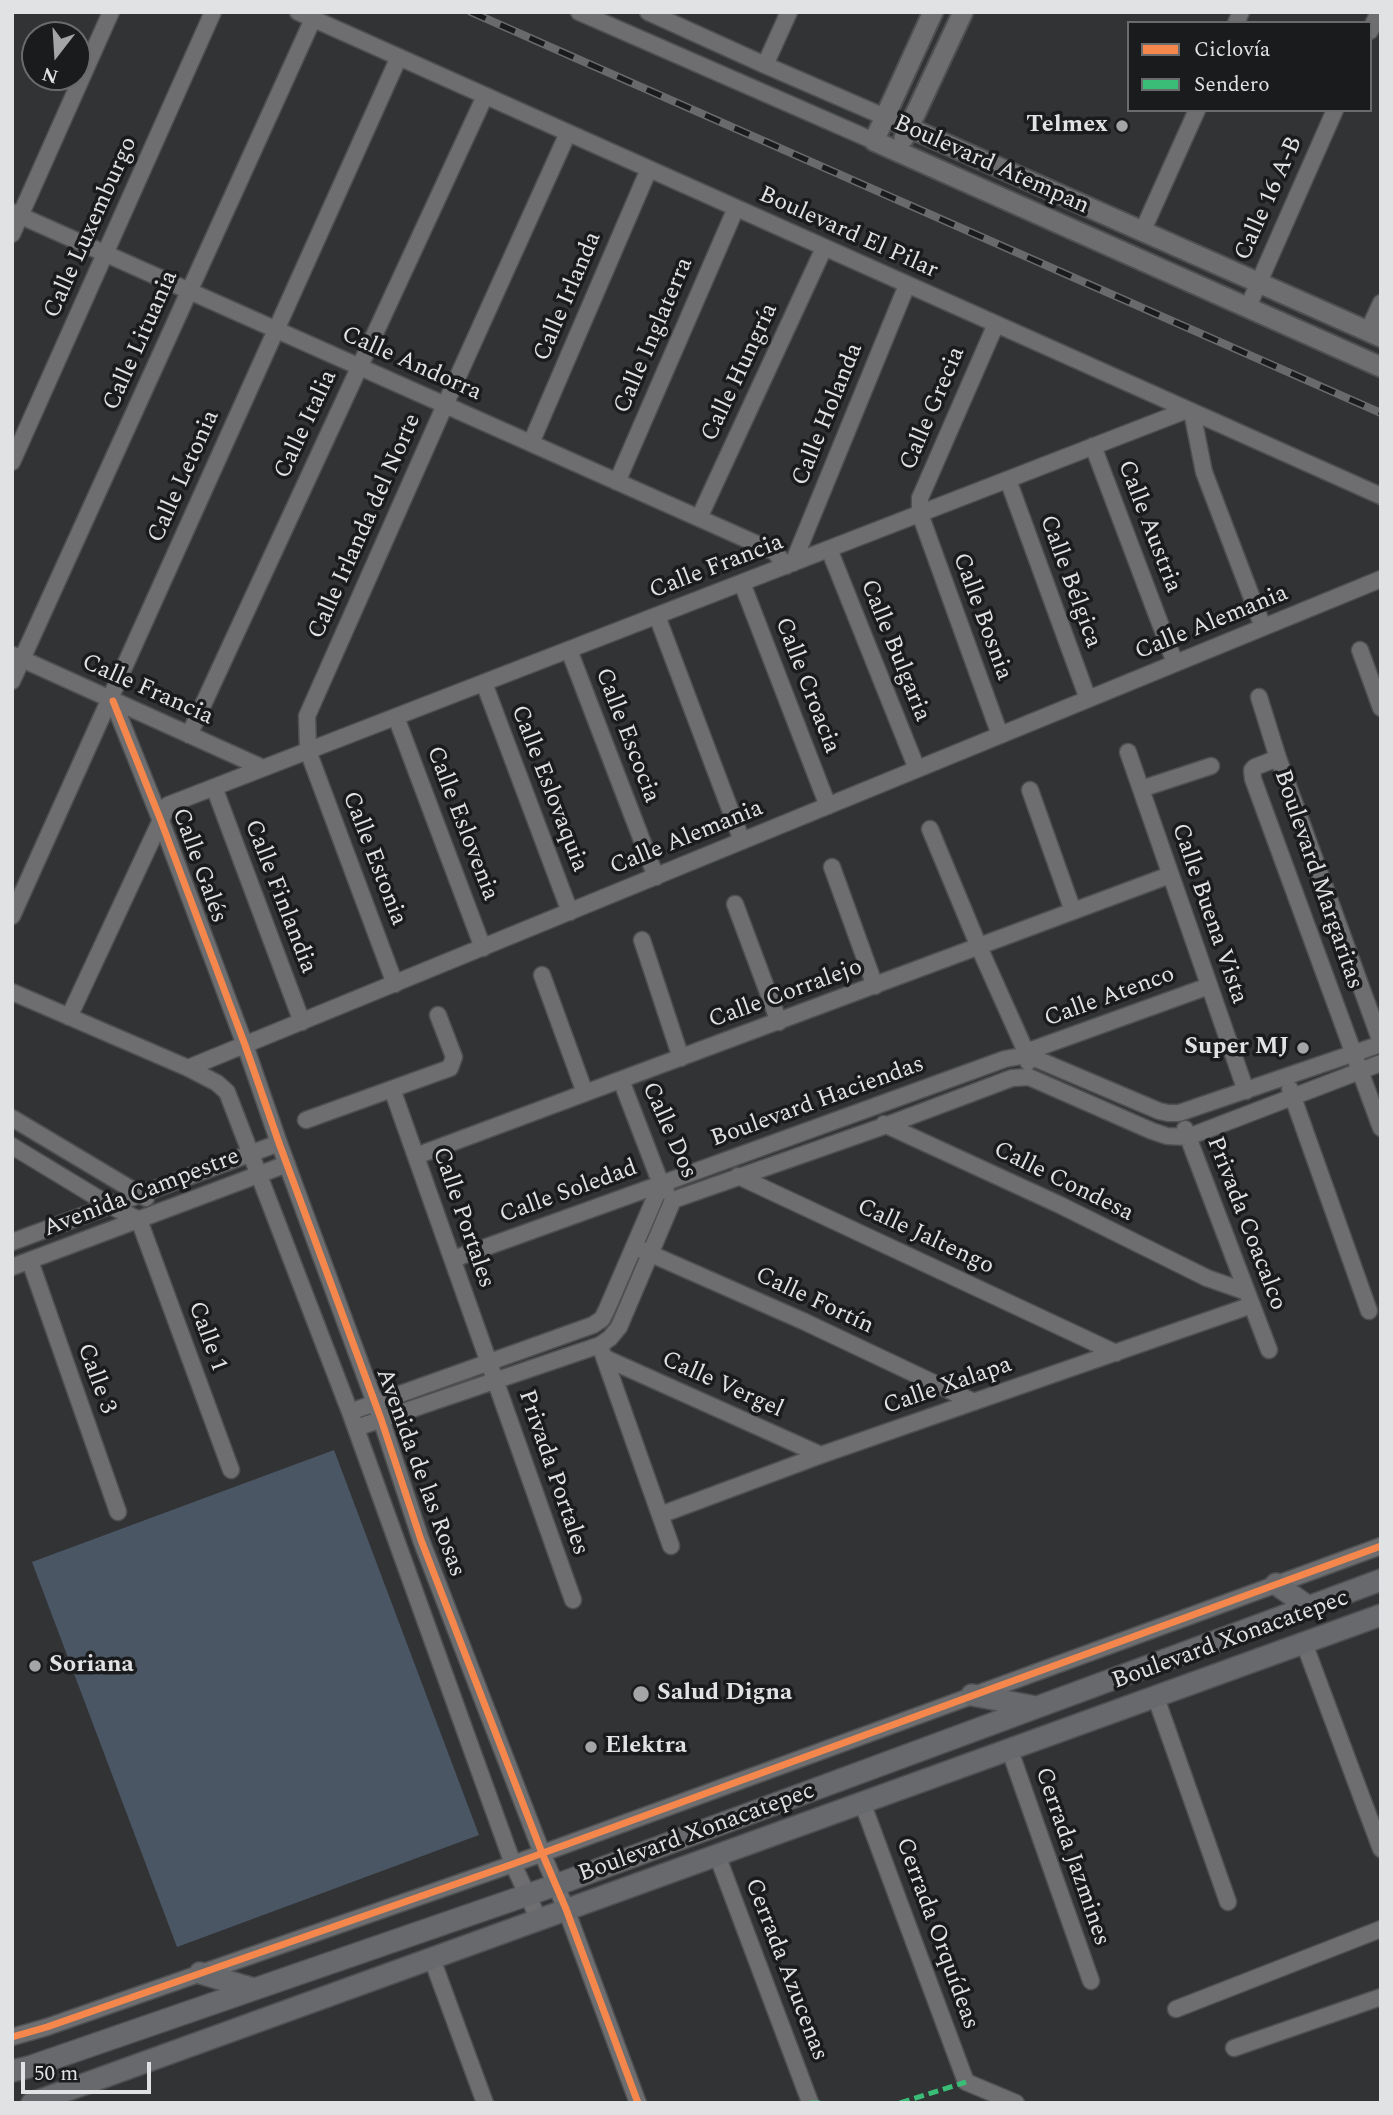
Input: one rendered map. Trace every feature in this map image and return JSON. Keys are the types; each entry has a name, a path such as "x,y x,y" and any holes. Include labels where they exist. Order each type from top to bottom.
{"main road":[{"name":"Boulevard Xonacatepec","path":"12,2071 556,1885 1381,1580"},
{"path":"1276,1584 1307,1606"},
{"name":"Boulevard Xonacatepec","path":"32,2103 1381,1615"},
{"path":"972,1695 1038,1707"},
{"path":"200,1973 254,1989"}],"street":[{"path":"12,234 16,213 111,12"},
{"name":"Calle Luxemburgo","path":"12,462 213,12"},
{"name":"Boulevard El Pilar","path":"298,12 1381,496"},
{"name":"Boulevard Atempan","path":"579,12 1381,367"},
{"path":"765,65 789,12"},
{"path":"874,141 933,12"},
{"path":"897,152 963,12"},
{"name":"Boulevard Atempan","path":"651,13 1375,334"},
{"name":"Calle Lituania","path":"12,681 17,657 190,291 313,19"},
{"name":"Calle Letonia","path":"12,916 112,700 399,57"},
{"name":"Calle Italia","path":"189,735 485,96"},
{"path":"1143,230 1196,112"},
{"name":"Calle 16 A-B","path":"1248,307 1334,112"},
{"name":"Calle Irlanda del Norte","path":"308,751 307,716 568,133"},
{"name":"Calle Irlanda","path":"531,443 649,169"},
{"name":"Calle Inglaterra","path":"617,482 736,208"},
{"name":"Calle Andorra","path":"16,213 775,552 790,564"},
{"name":"Calle Hungría","path":"699,518 824,248"},
{"name":"Calle Holanda","path":"790,564 907,285"},
{"path":"1375,334 1381,303"},
{"name":"Calle Grecia","path":"919,514 920,498 996,324"},
{"path":"1189,411 1204,472 1263,627"},
{"name":"Calle Francia","path":"161,821 168,805 1189,411"},
{"name":"Calle Austria","path":"1093,446 1175,663"},
{"name":"Calle Bélgica","path":"1008,480 1088,699"},
{"name":"Calle Bosnia","path":"919,514 1000,735"},
{"name":"Calle Bulgaria","path":"829,549 917,769"},
{"name":"Calle Alemania","path":"188,1068 1381,579"},
{"name":"Calle Croacia","path":"742,583 828,806"},
{"path":"657,616 742,841"},
{"name":"Calle Escocia","path":"569,650 656,877"},
{"path":"1360,650 1381,708"},
{"name":"Calle Francia","path":"17,657 263,768"},
{"name":"Calle Eslovaquia","path":"484,683 570,912"},
{"name":"Boulevard Margaritas","path":"1259,697 1278,758 1381,1043"},
{"name":"Calle Galés","path":"112,700 161,821 245,1045"},
{"name":"Calle Eslovenia","path":"396,717 483,948"},
{"name":"Calle Estonia","path":"308,751 395,984"},
{"name":"Calle Buena Vista","path":"1128,752 1245,1091"},
{"name":"Boulevard Margaritas","path":"1278,758 1255,767 1252,770 1253,779 1381,1128"},
{"path":"1141,789 1211,766"},
{"name":"Calle Finlandia","path":"214,788 302,1022"},
{"path":"1030,790 1073,911"},
{"path":"69,1017 161,821"},
{"path":"930,829 1027,1054 1029,1077 1152,1131 1167,1136 1188,1137 1381,1063"},
{"path":"832,867 875,986"},
{"name":"Calle Corralejo","path":"416,1156 1170,875"},
{"path":"735,904 779,1022"},
{"path":"642,940 681,1058"},
{"path":"542,975 585,1093"},
{"name":"Calle Atenco","path":"1027,1054 1209,986"},
{"path":"12,992 188,1068"},
{"path":"306,1120 450,1068 454,1057 438,1015"},
{"path":"1027,1054 1159,1111 1179,1113 1381,1043"},
{"name":"Avenida de las Rosas","path":"245,1045 381,1419 422,1540 566,1909 638,2103"},
{"name":"Boulevard Haciendas","path":"661,1184 1005,1059 1027,1054"},
{"name":"Avenida de las Rosas","path":"188,1068 217,1083 227,1092 356,1428 513,1864 539,1920"},
{"name":"Boulevard Haciendas","path":"673,1200 1012,1078 1029,1077"},
{"path":"1287,1077 1368,1311"},
{"name":"Calle Dos","path":"621,1080 661,1184 673,1200"},
{"name":"Calle Portales","path":"393,1089 489,1362"},
{"name":"Calle Condesa","path":"862,1111 1249,1299"},
{"name":"Privada Coacalco","path":"1179,1113 1269,1350"},
{"path":"12,1118 167,1209"},
{"name":"Avenida Campestre","path":"12,1242 279,1143"},
{"path":"12,1146 139,1220"},
{"path":"47,1166 61,1146"},
{"name":"Avenida Campestre","path":"12,1267 287,1164"},
{"name":"Calle Jaltengo","path":"715,1165 1116,1353"},
{"path":"350,1412 593,1325 602,1319 661,1184"},
{"name":"Calle Soledad","path":"453,1259 661,1184"},
{"path":"356,1428 495,1380 603,1351 620,1327 673,1200"},
{"name":"Calle 1","path":"139,1220 231,1470"},
{"name":"Calle Fortín","path":"635,1246 974,1402"},
{"name":"Calle 3","path":"30,1261 118,1512"},
{"name":"Calle Xalapa","path":"660,1515 821,1455 1116,1353 1249,1299"},
{"path":"593,1325 671,1546"},
{"name":"Calle Vergel","path":"603,1351 821,1455"},
{"name":"Privada Portales","path":"489,1362 573,1600"},
{"path":"12,2037 32,2033 513,1864 1381,1546"},
{"path":"1304,1643 1381,1849"},
{"path":"1154,1695 1228,1902"},
{"name":"Cerrada Jazmines","path":"1009,1748 1091,1981"},
{"name":"Cerrada Orquídeas","path":"862,1802 966,2082 1016,2103"},
{"name":"Cerrada Azucenas","path":"717,1855 810,2102"},
{"path":"1176,2009 1381,1929"},
{"path":"432,1959 485,2103"},
{"path":"1234,2049 1381,1997"}],"shaded area":[{"path":"334,1450 479,1835 177,1947 32,1562"}],"railway":[{"path":"471,12 1381,413"}],"marked path":[{"path":"900,2103 966,2082"},
{"path":"810,2103 824,2103"}],"cycle path":[{"path":"113,701 245,1045 381,1419 421,1540 566,1909 638,2103"},
{"path":"12,2037 513,1864 1381,1546"}],"place":[{"name":"Telmex","path":"1122,126"},
{"name":"Super MJ","path":"1303,1048"},
{"name":"Soriana","path":"35,1666"},
{"name":"Salud Digna","path":"641,1694"},
{"name":"Elektra","path":"591,1747"}]}
